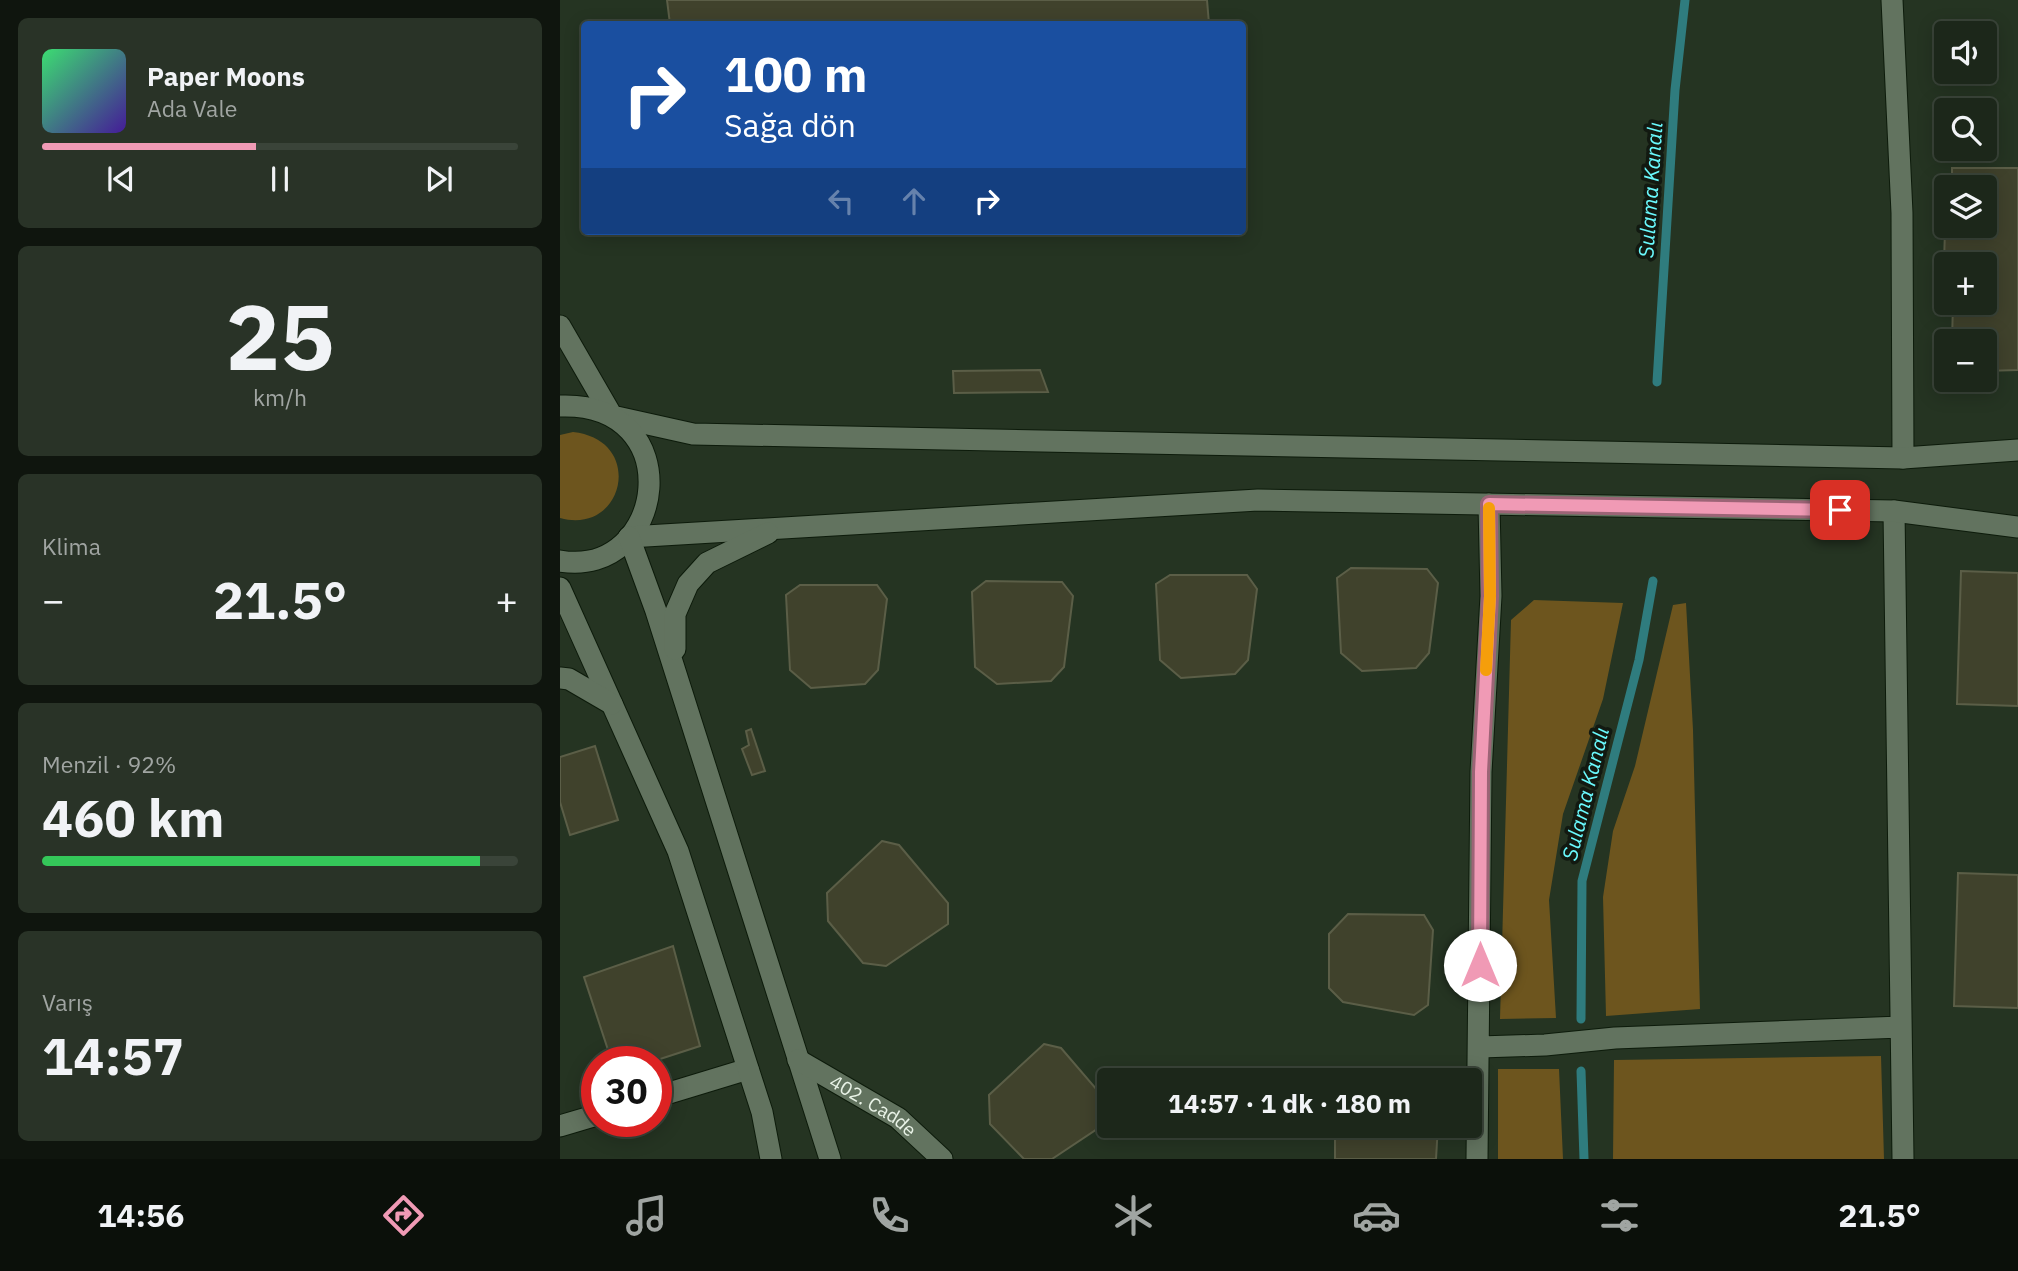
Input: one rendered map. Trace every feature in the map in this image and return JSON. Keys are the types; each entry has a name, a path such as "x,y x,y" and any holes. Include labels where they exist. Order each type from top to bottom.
{"main road":[{"path":"1892,0 1902,213 1903,458"},
{"path":"560,326 612,416 637,440 650,473 649,496 643,518 629,537 612,551 591,560 560,561"},
{"path":"560,406 588,407 612,416 693,435 1903,458 2018,450"},
{"path":"629,537 1258,500 1894,510 2018,527"},
{"path":"1477,1159 1481,772 1490,596 1489,504"},
{"path":"1894,510 1903,1159"},
{"path":"674,668 675,614 688,584 707,563 776,529"},
{"path":"629,537 656,611 830,1159"},
{"path":"560,588 678,851 762,1112 771,1159"},
{"path":"560,678 569,679 612,704"},
{"path":"1480,1047 1545,1045 1615,1038 1901,1027"},
{"name":"402. Cadde","path":"799,1060 898,1118 942,1159"},
{"path":"672,1092 748,1069"},
{"path":"560,1126 581,1120"}],"shaded area":[{"path":"573,432 596,439 611,451 618,467 618,485 611,501 599,513 582,520 560,518 560,435"},
{"path":"1534,600 1623,603 1603,699 1563,814 1549,900 1556,1018 1500,1019 1511,620"},
{"path":"1686,603 1693,730 1700,1009 1606,1016 1603,897 1613,831 1635,766 1673,605"},
{"path":"1881,1056 1884,1159 1613,1159 1614,1060"},
{"path":"1498,1069 1559,1069 1563,1159 1498,1159"}],"building":[{"path":"667,0 1207,0 1209,21 670,21"},
{"path":"1952,168 2018,168 2018,370 1997,371 1997,329 1952,329 1953,315 1997,315 1997,252 1944,252 1945,238 1997,238 1997,175 1952,175"},
{"path":"1040,370 1048,392 954,393 953,371"},
{"path":"1351,568 1427,569 1438,583 1429,653 1416,668 1362,671 1341,653 1337,578"},
{"path":"1961,571 2018,573 2018,706 1957,704"},
{"path":"1170,575 1247,575 1257,589 1248,660 1235,674 1181,678 1160,660 1156,584"},
{"path":"986,581 1062,582 1073,596 1064,667 1051,681 997,684 975,667 972,592"},
{"path":"800,585 877,585 887,599 878,670 865,684 811,688 790,670 786,595"},
{"path":"751,729 765,771 752,775 742,749 749,745 746,731"},
{"path":"595,746 618,820 570,835 560,802 560,757"},
{"path":"882,841 899,845 948,903 948,924 886,966 863,963 828,921 827,893"},
{"path":"1958,873 2018,875 2018,1008 1954,1006"},
{"path":"1348,914 1424,915 1433,930 1428,1005 1414,1015 1343,1002 1329,988 1329,934"},
{"path":"673,946 700,1046 672,1055 672,1046 607,1046 584,977"},
{"path":"1044,1044 1061,1048 1097,1090 1097,1129 1052,1159 1024,1159 990,1124 989,1095"},
{"path":"1335,1138 1437,1138 1436,1159 1335,1159"}],"waterway":[{"name":"Sulama Kanalı","path":"1657,382 1675,90 1685,0"},
{"name":"Sulama Kanalı","path":"1581,1019 1582,881 1639,660 1653,581"},
{"name":"Sulama Kanalı","path":"1581,1071 1584,1159"}],"slow traffic":[{"path":"1486,670 1490,596 1489,508"}],"route":[{"path":"1480,965 1481,772 1490,596 1489,504 1840,510"}]}
